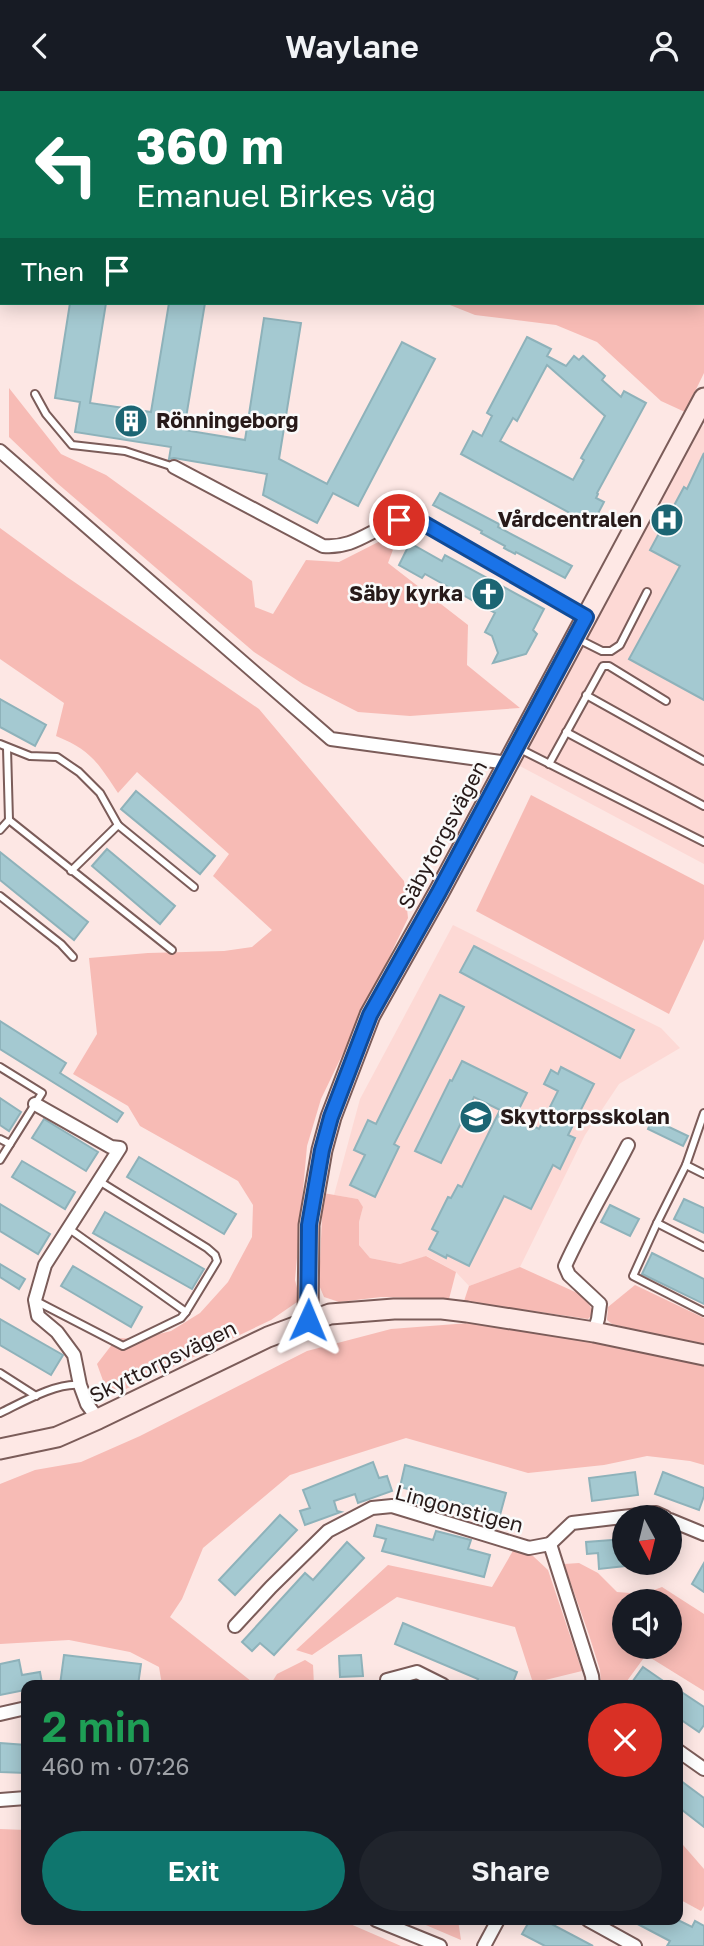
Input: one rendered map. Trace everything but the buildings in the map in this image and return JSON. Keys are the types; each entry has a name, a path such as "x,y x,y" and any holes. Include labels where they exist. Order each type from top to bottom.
{"street":[{"name":"Säbytorgsvägen","path":"308,1320 309,1225 322,1150 331,1117 370,1015 700,406"},
{"path":"0,451 331,739 512,755"},
{"path":"174,467 323,546 350,544 399,520 416,519 586,617"},
{"path":"35,1104 111,1147 120,1148 45,1265 35,1300 38,1316 57,1332 74,1355 80,1385 98,1419"},
{"path":"594,1332 600,1304 569,1275 565,1266 580,1232 628,1145"},
{"name":"Skyttorpsvägen","path":"0,1449 57,1437 268,1337 330,1314 442,1309 594,1332 704,1355"},
{"name":"Lingonstigen","path":"235,1626 328,1531 372,1509 392,1506 529,1548 550,1544 572,1523 612,1518"},
{"path":"682,1525 704,1534"},
{"name":"Lingonstigen","path":"550,1544 592,1680"},
{"path":"387,1680 417,1672 433,1680"},
{"path":"0,1714 21,1709"},
{"path":"683,1754 704,1769"},
{"path":"0,1800 21,1798"},
{"path":"388,1925 440,1946"},
{"path":"484,1946 495,1925"},
{"path":"597,1925 635,1946"}],"lane":[{"path":"36,394 46,414 72,445 125,451 174,467"},
{"path":"575,637 602,651 611,651 620,645 647,592"},
{"path":"549,764 601,667 606,666 666,701"},
{"path":"586,695 704,761"},
{"path":"566,732 704,807"},
{"path":"0,830 9,820 4,746 30,756 57,757 79,772 100,793 118,825 194,887"},
{"path":"512,755 549,764 704,842"},
{"path":"9,820 172,950"},
{"path":"71,871 118,825"},
{"path":"0,896 61,944 73,957"},
{"path":"0,1067 42,1093 0,1160"},
{"path":"704,1113 687,1165 633,1276 704,1312"},
{"path":"0,1139 10,1144"},
{"path":"687,1165 704,1174"},
{"path":"35,1300 123,1346 181,1318 217,1261 215,1255 99,1181"},
{"path":"657,1223 704,1247"},
{"path":"68,1228 186,1312"},
{"path":"0,1373 36,1396"},
{"path":"0,1413 64,1386 80,1385"}],"shaded area":[{"path":"450,305 704,305 704,373 685,412 661,401 597,342 556,325 475,315"},
{"path":"9,388 61,454 106,475 252,581 255,607 273,614 306,560 339,562 400,531 388,563 468,625 467,665 520,708 410,716 358,712 303,684 254,652 57,483 9,437"},
{"path":"702,425 704,426 704,864 518,765"},
{"path":"0,528 259,709 404,881 408,918 321,1099 307,1146 295,1280 300,1300 271,1320 109,1397 97,1364 117,1338 139,1339 171,1331 200,1313 228,1282 252,1237 253,1205 238,1181 140,1126 128,1106 73,1074 97,1034 89,958 224,951 252,947 272,930 213,876 229,854 137,772 118,793 86,752 56,736 64,703 0,659"},
{"path":"531,795 704,885 704,939 669,1014 476,911"},
{"name":"Skyttorpsskolan","path":"453,925 661,1028 680,1048 619,1084 585,1135 520,1267 469,1286 456,1272 427,1256 400,1264 370,1258 359,1245 359,1222 363,1207 358,1199 334,1195 360,1099"},
{"path":"323,1193 358,1199 363,1207 359,1222 359,1245 370,1258 400,1264 426,1256 456,1272 449,1299 381,1297 339,1302 324,1297 319,1285"},
{"path":"520,1267 584,1296 594,1313 588,1319 464,1301 469,1286"},
{"path":"635,1285 704,1318 704,1346 612,1324 607,1320 608,1307"},
{"path":"482,1322 552,1331 704,1364 704,1465 647,1456 604,1465 528,1473 406,1438 290,1475 203,1548 182,1599 170,1617 250,1680 161,1680 159,1667 130,1652 69,1640 0,1644 0,1484 35,1470 81,1462 140,1436 307,1351 391,1329"},
{"path":"514,1549 533,1556 548,1570 582,1671 545,1680 532,1680 515,1627 397,1597 312,1655 296,1650 388,1565 492,1587"},
{"path":"579,1563 598,1573 614,1589 612,1659 643,1659 628,1680 601,1680 600,1670 564,1564"},
{"path":"682,1600 704,1614 704,1691 652,1659 682,1659"},
{"path":"305,1660 313,1665 314,1680 273,1680 277,1674"},
{"path":"0,1829 21,1830 21,1925 353,1925 401,1946 0,1946"},
{"path":"683,1845 704,1869 704,1906 701,1911 683,1901"},
{"path":"426,1925 459,1925 461,1940"}],"place":[{"name":"Rönningeborg","path":"131,421"},
{"name":"Vårdcentralen","path":"667,520"},
{"name":"Säby kyrka","path":"488,594"},
{"name":"Skyttorpsskolan","path":"476,1117"}],"route":[{"path":"308,1320 309,1225 322,1150 331,1117 370,1015 586,617 416,519 399,520"}]}
